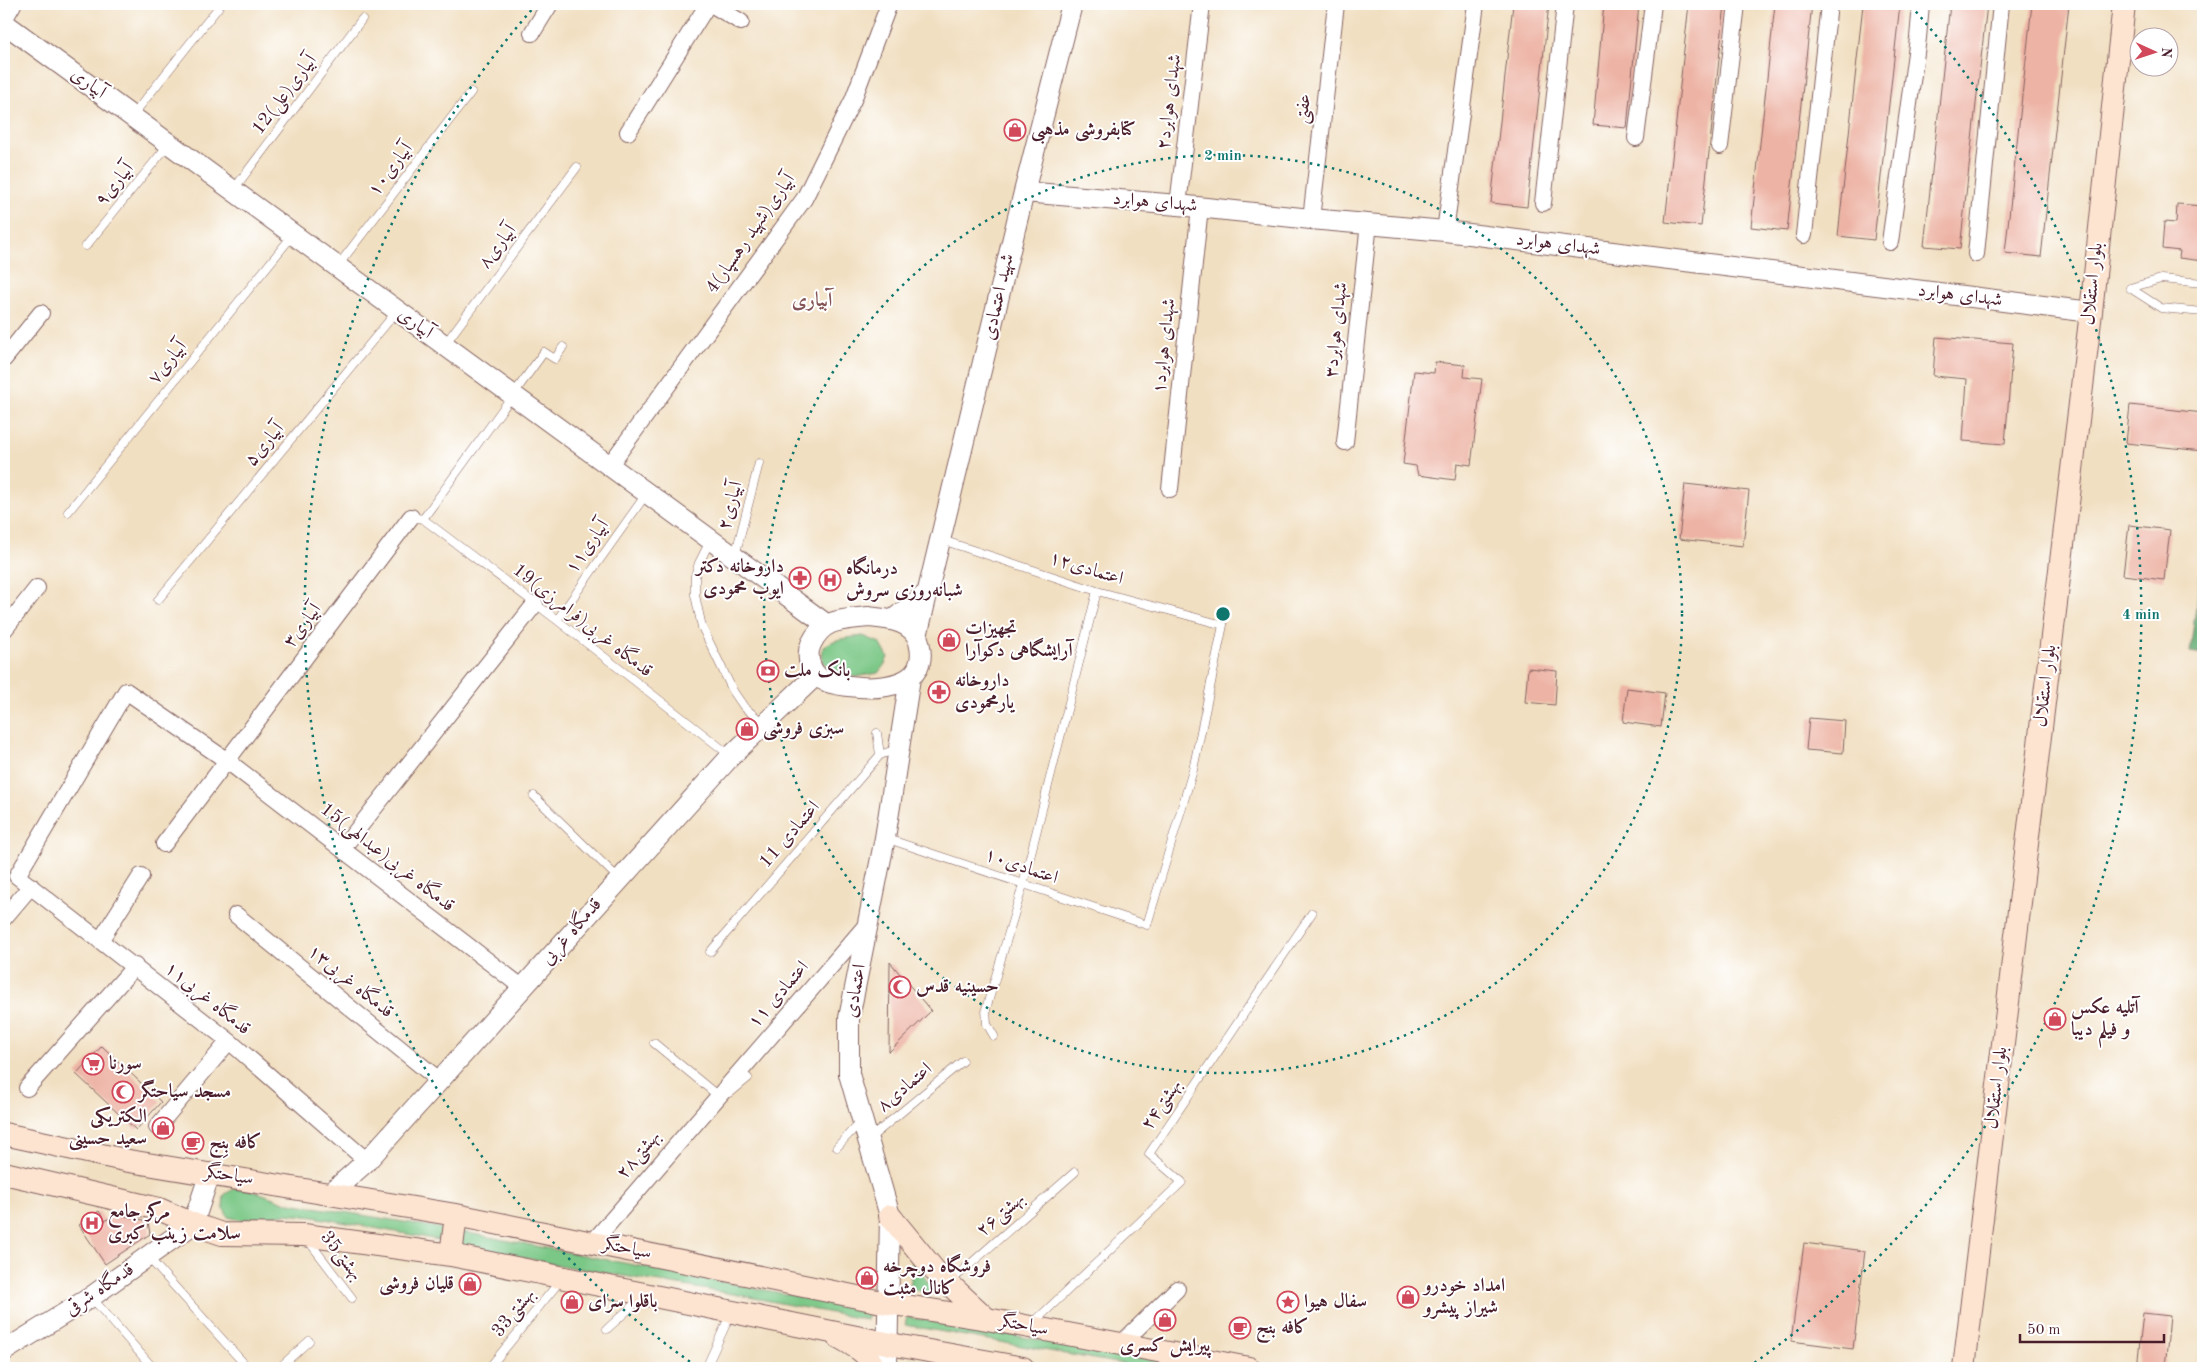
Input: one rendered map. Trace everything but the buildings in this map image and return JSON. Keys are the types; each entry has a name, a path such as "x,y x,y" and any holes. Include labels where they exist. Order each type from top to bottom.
{"main road":[{"name":"بلوار استقلال","path":"1964,1368 2091,312 2124,4"},
{"name":"سیاحتگر","path":"4,1134 129,1160 456,1215 888,1303 987,1319 1250,1368"},
{"name":"سیاحتگر","path":"4,1173 159,1209 222,1234 304,1235 451,1255 886,1342"},
{"path":"451,1255 456,1215"},
{"path":"890,1216 935,1271 987,1319"},
{"path":"828,1331 858,1348 872,1362 874,1368"},
{"path":"886,1342 1023,1368"},
{"path":"958,1368 985,1362"}],"street":[{"path":"4,16 11,4"},
{"path":"532,33 550,4"},
{"path":"628,132 710,4 741,22"},
{"name":"4آبیاری(شهید رهسپار)","path":"609,466 804,199 853,100 889,4"},
{"name":"شهید اعتمادی","path":"917,636 930,591 1024,192 1072,4"},
{"name":"شهدای هوابرد۲","path":"1178,205 1202,4"},
{"name":"عفتی","path":"1311,219 1336,4"},
{"path":"1445,231 1476,4"},
{"path":"1543,203 1566,4"},
{"path":"1636,138 1653,4"},
{"path":"1720,146 1737,4"},
{"path":"1804,235 1829,4"},
{"path":"1890,242 1917,48 1921,4"},
{"path":"1976,254 2001,4"},
{"name":"آبیاری","path":"4,23 826,624"},
{"name":"شهدای هوابرد","path":"1024,192 1445,231 2091,312"},
{"name":"شهدای هوابرد۱","path":"1170,488 1200,207"},
{"name":"۳شهدای هوابرد","path":"1345,442 1368,223"},
{"path":"4,359 41,313"},
{"name":"آبیاری۳","path":"164,844 226,760 417,518"},
{"path":"4,630 37,588"},
{"path":"894,619 930,591"},
{"path":"342,849 535,604"},
{"path":"868,617 894,619 909,627 917,636 922,652 919,665 910,678 897,685 861,688 825,682 816,675 810,664 809,649 816,633 826,624 868,617"},
{"name":"قدمگاه غربی","path":"331,1193 367,1160 440,1081 731,756 816,675"},
{"name":"اعتمادی","path":"886,1342 890,1216 849,1074 849,1018 870,921 885,838 910,678"},
{"name":"15قدمگاه غربی(عبدالهی)","path":"17,876 126,691 226,760 523,988"},
{"name":"قدمگاه غربی۱۱","path":"17,876 135,966 230,1042 367,1160"},
{"path":"100,941 141,876"},
{"path":"4,918 31,886"},
{"name":"قدمگاه غربی۱۳","path":"236,915 440,1081"},
{"name":"۱۱ اعتمادی","path":"717,1095 870,921"},
{"path":"27,1088 135,966"},
{"path":"156,1127 230,1042"},
{"name":"۲۸بهشتی","path":"592,1242 717,1095"},
{"path":"194,1224 210,1173"},
{"name":"قدمگاه شرقی","path":"4,1351 91,1297 194,1224"},
{"path":"1121,1344 1177,1289"},
{"path":"886,1342 887,1368"}],"lane":[{"path":"132,116 221,4"},
{"name":"12آبیاری(علی)","path":"233,190 362,19"},
{"name":"آبیاری۱۰","path":"337,267 471,92"},
{"name":"آبیاری۹","path":"86,246 169,144"},
{"name":"آبیاری۸","path":"444,345 577,167"},
{"name":"آبیاری۷","path":"68,512 293,235"},
{"path":"2203,283 2162,279 2130,288 2160,308 2203,312"},
{"name":"آبیاری۵","path":"158,600 397,311"},
{"name":"آبیاری۳","path":"417,518 513,395 544,352 555,359 563,347"},
{"name":"آبیاری۲","path":"734,558 758,463"},
{"name":"آبیاری۱۱","path":"557,620 647,493"},
{"name":"19قدمگاه غربی(فرامرزی)","path":"417,518 557,620 731,756"},
{"path":"710,540 698,563 695,576 695,595 702,627 733,691 744,707 765,724"},
{"name":"اعتمادی۱۲","path":"942,540 1097,591 1223,625 1193,770 1147,925"},
{"path":"994,1036 987,1024 986,1009 1023,885 1097,591"},
{"path":"877,732 880,755"},
{"name":"11 اعتمادی","path":"710,952 880,755 899,748"},
{"path":"534,796 619,879"},
{"name":"اعتمادی۱۰","path":"885,838 1147,925"},
{"name":"۲۴بهشتی","path":"1028,1327 1182,1182 1149,1154 1312,912"},
{"path":"654,1043 717,1095"},
{"name":"اعتمادی۸","path":"867,1140 963,1061"},
{"path":"687,1130 748,1078"},
{"path":"837,1147 861,1120"},
{"name":"۲۶بهشتی","path":"949,1283 1075,1172"},
{"name":"بهشتی35","path":"304,1235 352,1298"},
{"path":"148,1257 248,1368"},
{"name":"33بهشتی","path":"489,1368 563,1277"},
{"path":"607,1329 646,1293"},
{"path":"91,1297 153,1368"},
{"path":"706,1368 732,1311"},
{"path":"279,1368 309,1341"}],"green space":[{"path":"2203,555 2203,654 2190,652"},
{"path":"863,636 880,643 888,657 878,673 855,677 831,671 822,660 823,647 828,644 842,639"},
{"path":"235,1188 252,1190 284,1202 452,1230 869,1310 867,1320 739,1295 563,1266 450,1242 314,1217 286,1214 241,1220 228,1217 223,1207 224,1195"},
{"path":"912,1259 936,1294 910,1289"},
{"path":"907,1317 1202,1368 1144,1368 905,1325"},
{"path":"910,1359 942,1365 938,1368 909,1368"}],"place":[{"name":"کتابفروشی مذهبی","path":"1015,130"},
{"name":"داروخانه دکتر ایوب محمودی","path":"800,578"},
{"name":"درمانگاه شبانه‌روزی سروش","path":"830,580"},
{"name":"تجهیزات آرایشگاهی دکوآرا","path":"949,640"},
{"name":"بانک ملت","path":"768,671"},
{"name":"داروخانه یارمحمودی","path":"939,692"},
{"name":"سبزی فروشی","path":"747,729"},
{"name":"حسینیه قدس","path":"900,987"},
{"name":"آتلیه عکس و فیلم دیبا","path":"2055,1019"},
{"name":"سورنا","path":"93,1064"},
{"name":"مسجد سیاحتگر","path":"123,1092"},
{"name":"الکتریکی سعید حسینی","path":"163,1128"},
{"name":"کافه بِنج","path":"193,1143"},
{"name":"مرکز جامع سلامت زینب کبری","path":"92,1223"},
{"name":"فروشگاه دوچرخه کانال مثبت","path":"867,1278"},
{"name":"قلیان فروشی","path":"470,1284"},
{"name":"امداد خودرو شیراز پیشرو","path":"1408,1297"},
{"name":"باقلوا سرای","path":"572,1302"},
{"name":"سفال هیوا","path":"1288,1302"},
{"name":"پیرایش کسری","path":"1165,1320"},
{"name":"کافه بنج","path":"1240,1328"}],"district":[{"name":"آبیاری","path":"812,301"}]}
